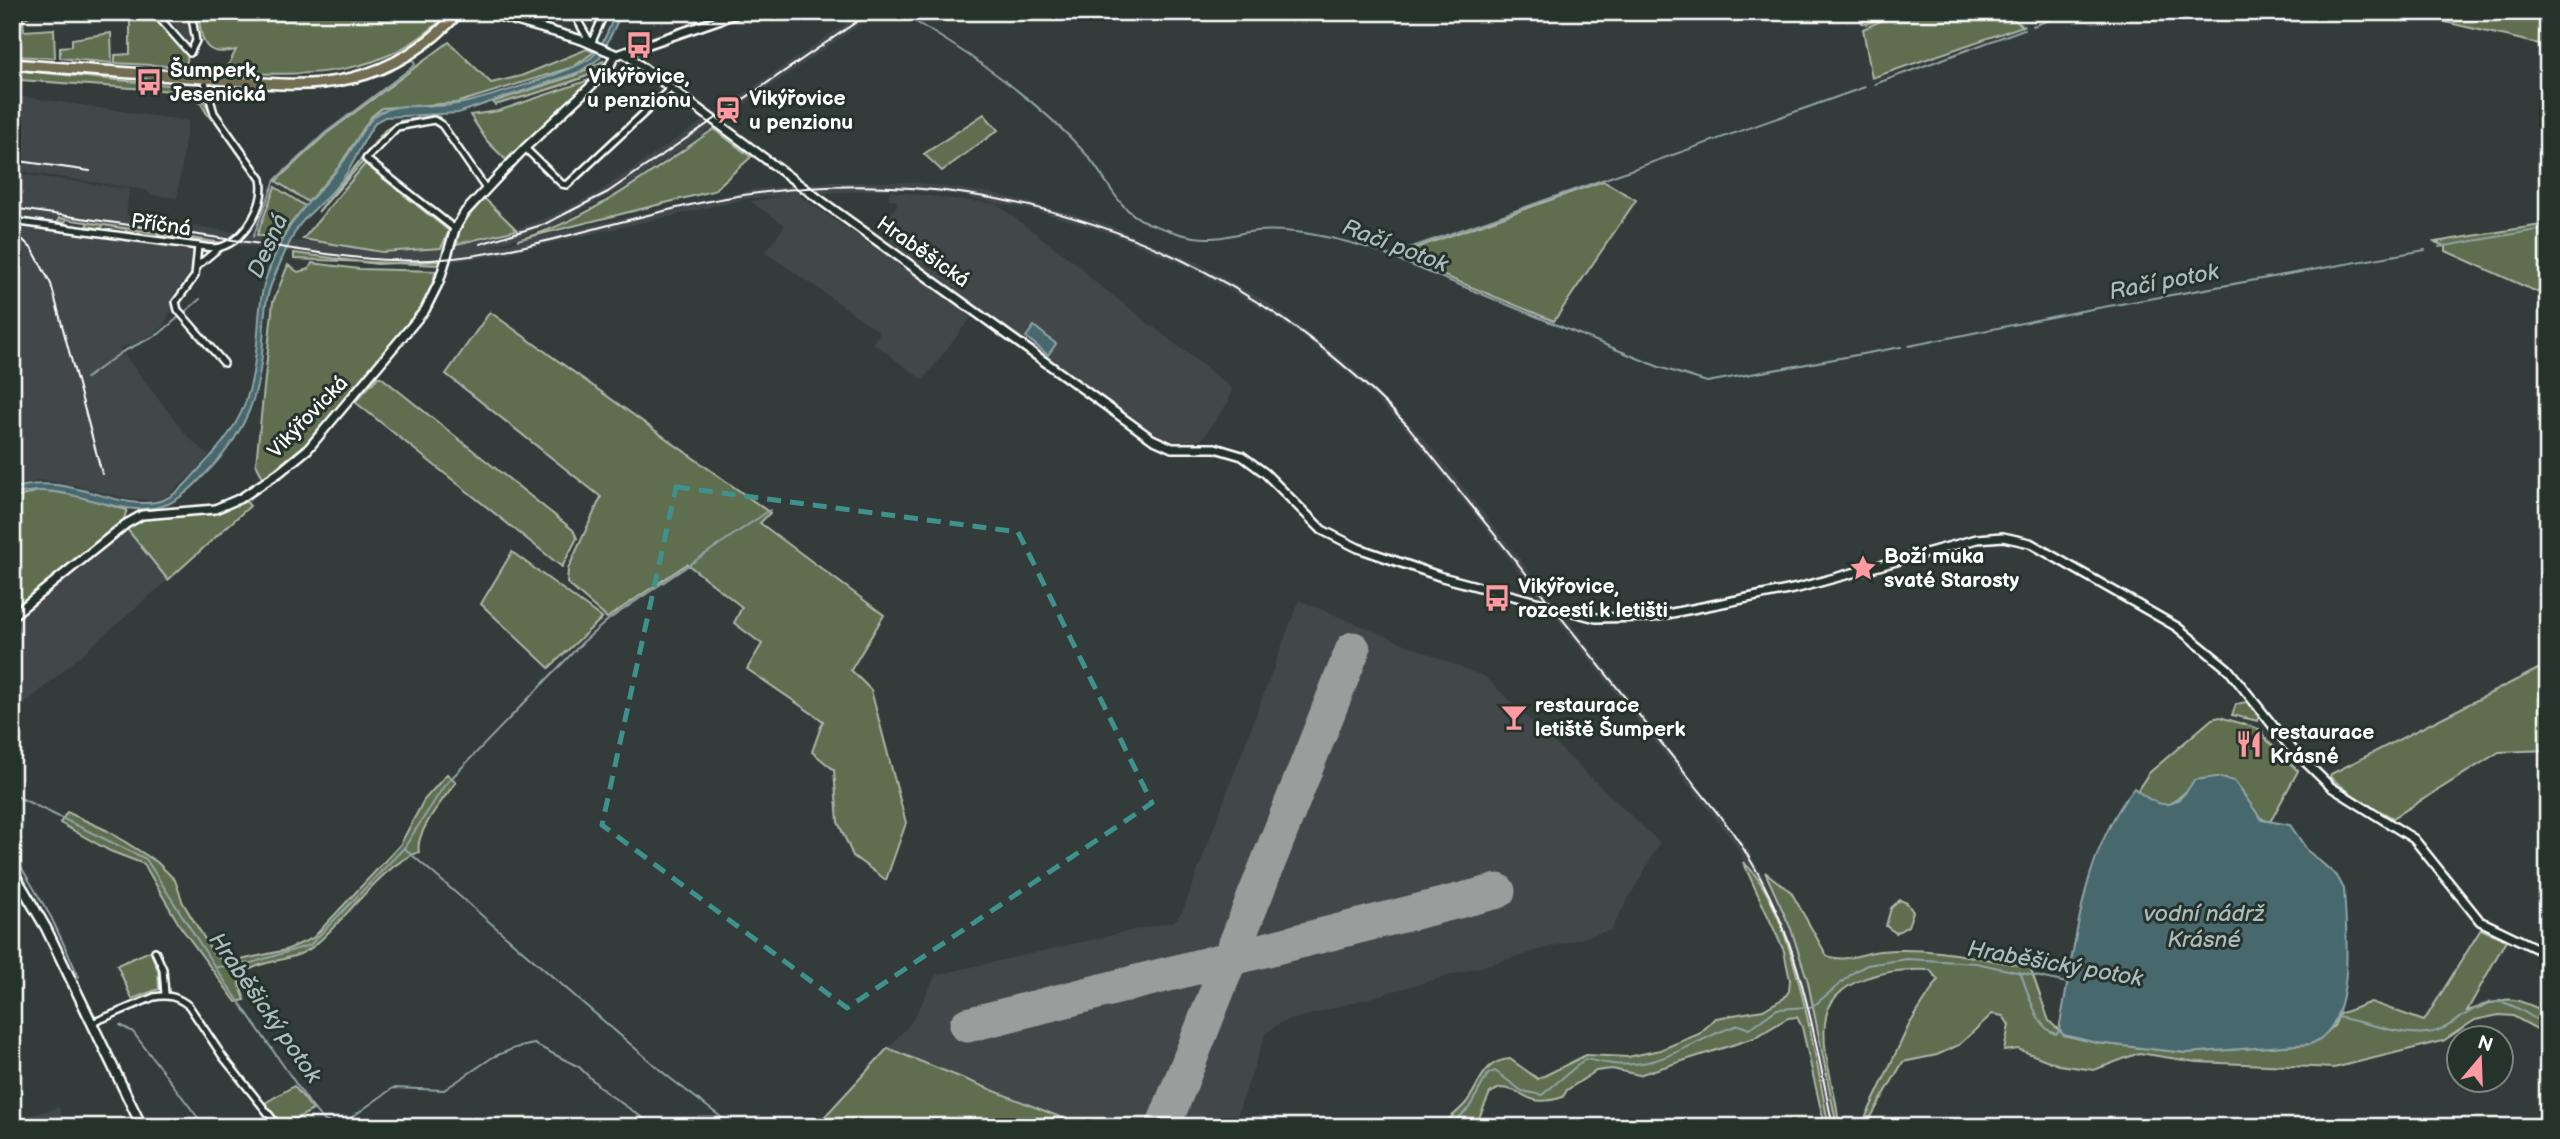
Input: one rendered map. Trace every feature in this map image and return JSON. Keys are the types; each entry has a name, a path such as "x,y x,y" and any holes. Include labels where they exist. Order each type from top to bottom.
{"main road":[{"path":"12,65 271,83 328,82 372,72 410,53 435,36 459,12"},
{"path":"12,870 40,917 142,1127"}],"street":[{"path":"84,12 120,12"},
{"path":"154,12 190,53 195,41 191,12"},
{"path":"485,12 593,45 610,53 625,54 741,12"},
{"path":"573,12 593,45"},
{"path":"593,45 605,12"},
{"name":"Vikýřovická","path":"12,616 126,524 142,515 215,509 241,498 296,460 427,307 441,275 455,229 486,189 523,150 607,71 610,53"},
{"name":"Hraběšická","path":"625,54 632,62 823,202 1152,439 1172,448 1214,448 1242,456 1254,463 1308,519 1336,538 1358,548 1474,586 1596,618 1653,617 1798,588 1977,539 2003,537 2030,543 2157,614 2193,639 2228,669 2290,746 2331,787 2414,839 2480,921 2548,954"},
{"path":"197,266 244,230 254,216 261,197 261,179 214,113 204,78"},
{"path":"523,150 562,184 567,185 671,88"},
{"path":"455,229 366,159 397,127 434,120 442,125 486,189"},
{"name":"Příčná","path":"12,221 220,247"},
{"path":"198,246 195,276 179,295 178,310 224,363"},
{"path":"155,951 163,968 164,995"},
{"path":"92,1023 164,995 189,1006 223,1057 279,1127"}],"highlighted area":[{"path":"676,487 1018,532 1152,803 847,1008 602,825"}],"shaded area":[{"path":"164,12 188,12 192,42 188,42"},
{"path":"863,12 878,12 633,182 561,222 487,248 750,190 832,182 909,182 993,193 1099,221 1196,262 1267,302 1349,364 1426,440 1746,846 1779,903 1797,947 1812,1000 1837,1127 1829,1127 1800,984 1790,949 1762,888 1727,833 1405,428 1359,383 1312,344 1262,309 1193,269 1110,233 1036,211 952,194 891,189 751,198 499,255 446,263 360,263 59,218 58,222 12,216 12,173 129,189 126,215 284,240 393,251 427,249 483,240 544,219 597,193"},
{"path":"12,95 188,121 177,198 151,195 146,190 12,170"},
{"path":"890,191 996,204 1081,267 1089,277 1232,388 1229,401 1202,439 1194,443 1171,441 1153,434 889,245 890,237 879,229 897,205 898,201 888,199"},
{"path":"797,194 973,315 923,380 873,343 880,332 765,252 785,225 750,201"},
{"path":"12,224 194,249 190,275 174,293 173,307 163,327 145,340 119,348 188,437 209,455 192,475 166,497 153,500 124,498 41,480 12,487"},
{"path":"127,529 168,580 12,715 12,623"},
{"path":"1299,600 1485,677 1660,843 1611,930 1280,1023 1266,1033 1233,1127 819,1127 913,1020 936,975 1175,921 1183,910"},
{"path":"59,1107 65,1127 12,1127 12,1121"}],"green space":[{"path":"17,12 28,12 28,17 23,18 24,31 54,29 55,58 12,56 12,41 18,40"},
{"path":"130,12 151,12 188,54 186,67 115,63 115,55 130,54"},
{"path":"198,12 449,12 425,34 399,50 373,61 345,69 287,74 225,72 236,50 216,51 206,45"},
{"path":"1860,12 2003,12 2023,26 1872,78 1863,29 1898,13 1866,24 1862,23"},
{"path":"2402,12 2548,12 2548,46"},
{"path":"111,33 112,63 60,58 60,47 72,46 72,39"},
{"path":"449,42 491,83 521,76 587,49 594,52 573,67 456,103 382,108 371,117 338,168 308,202 276,181 326,134"},
{"path":"603,61 604,66 585,77 495,105 493,102 573,76"},
{"path":"12,70 190,87 200,96 214,118 212,120 196,97 188,92 20,80 19,72"},
{"path":"591,81 506,160 487,141 470,115 498,111"},
{"path":"984,114 998,130 942,171 924,154"},
{"path":"441,117 413,120 394,127 318,212 385,130 400,121"},
{"path":"714,129 751,157 713,191 517,240 570,221 595,208 644,178"},
{"path":"365,164 449,231 441,248 382,252 303,239"},
{"path":"1603,181 1636,200 1554,321 1403,259 1407,251"},
{"path":"275,187 305,206 289,226 284,240 257,235"},
{"path":"484,198 517,230 457,244 460,227"},
{"path":"87,222 223,243 126,232 126,229 103,225 101,229 87,226"},
{"path":"2548,224 2548,297 2446,251 2446,247 2435,242"},
{"path":"294,253 360,262 294,259"},
{"path":"442,261 440,265 395,263"},
{"path":"312,263 359,269 436,271 428,297 413,319 306,444 263,478 256,464 273,302 288,265 298,272 309,269"},
{"path":"490,312 770,513 760,523 884,615 851,670 871,690 906,823 886,880 853,856 838,822 834,770 812,752 823,721 747,669 762,644 734,623 742,607 687,564 607,618 567,583 568,569 601,497 446,374"},
{"path":"378,377 573,530 577,538 562,567 355,402"},
{"path":"41,490 74,495 127,510 123,521 18,606 12,599 12,499"},
{"path":"245,500 250,506 168,580 127,529 144,519 217,513"},
{"path":"512,552 602,618 549,668 481,604"},
{"path":"2548,664 2548,750 2499,752 2393,818 2358,799 2330,777 2331,774"},
{"path":"2246,702 2259,714 2258,721 2232,715 2236,704"},
{"path":"2220,717 2262,730 2263,736 2298,771 2270,822 2262,819 2240,789 2225,778 2209,779 2196,784 2171,803 2162,805 2137,791 2149,773 2212,719"},
{"path":"447,774 456,782 426,825 421,835 419,852 392,868 307,951 258,966 241,975 239,983 245,1000 236,1002 180,926 144,864 110,851 60,823 67,812 106,830 157,862 175,880 183,903 214,954 222,960 236,961 286,950 313,938 400,845 424,800"},
{"path":"1743,862 1761,883 1776,912 1789,947 1809,1026 1829,1127 1825,1127 1802,1027 1797,1017 1788,1018 1754,1038 1639,1075 1612,1069 1596,1071 1567,1090 1563,1097 1551,1100 1534,1100 1500,1088 1490,1093 1475,1127 1440,1127 1465,1104 1487,1069 1500,1061 1510,1059 1538,1079 1586,1055 1628,1057 1660,1050 1699,1034 1716,1018 1763,1010 1784,998 1789,991 1790,980 1784,951"},
{"path":"1765,872 1791,892 1827,956 1840,958 1880,951 1918,950 2030,967 2049,1021 2064,1035 2097,1043 2186,1053 2310,1044 2334,1026 2339,1014 2371,1002 2424,1021 2481,929 2506,940 2467,1011 2500,1001 2523,1002 2548,1013 2548,1035 2513,1016 2499,1015 2469,1024 2444,1024 2443,1041 2334,1068 2196,1062 2139,1053 2094,1070 2059,1065 2018,1049 2004,1051 2009,1025 2003,1016 1992,1014 1959,1045 1937,1055 1903,1062 1865,1127 1861,1127 1909,1025 1938,980 1930,970 1882,973 1850,985 1829,1007 1825,1023 1825,1043 1838,1113 1837,1127 1808,982 1791,929"},
{"path":"1900,900 1907,903 1913,912 1908,926 1896,933 1886,926 1891,908"},
{"path":"150,951 158,970 159,989 132,999 117,965"},
{"path":"888,1048 892,1050 1085,1127 815,1127"},
{"path":"294,1086 313,1110 283,1126 265,1103"}],"water":[{"path":"616,12 622,12 600,58 579,72 458,113 385,117 376,122 344,177 301,223 289,243 268,295 259,378 250,410 224,453 186,492 168,504 149,509 111,505 52,492 32,491 12,496 12,489 54,485 129,502 147,503 163,500 179,490 217,450 244,405 253,373 263,287 282,241 301,212 343,162 370,121 389,109 462,103 569,69 598,51"},
{"path":"1034,326 1056,344 1048,355 1026,337"},
{"name":"vodní nádrž Krásné","path":"2217,777 2234,781 2262,820 2290,825 2308,851 2337,876 2344,889 2346,976 2336,1019 2325,1034 2310,1044 2186,1053 2097,1043 2064,1035 2059,1030 2083,901 2102,842 2116,814 2134,788 2152,801 2167,804 2181,798 2194,780"}],"waterway":[{"name":"Račí potok","path":"899,12 949,42 1021,93 1085,153 1128,210 1148,223 1171,231 1210,238 1257,231 1286,231 1358,245 1659,367 1707,382 1901,347"},
{"path":"2033,26 2070,12"},
{"path":"1875,84 2024,29"},
{"name":"Desná","path":"253,237 275,180 325,133 415,65 413,59"},
{"path":"1387,256 1865,87"},
{"name":"Račí potok","path":"2439,247 2548,228"},
{"name":"Račí potok","path":"1909,346 2081,311 2425,250"},
{"path":"86,378 122,352 159,334 200,299"},
{"path":"217,967 251,963 310,945 404,848 444,786 583,642 608,620 770,510"},
{"name":"Hraběšický potok","path":"12,794 146,859 215,967 310,1104 329,1123 345,1122 393,1088 444,1090 493,1057 534,1044 579,1067 604,1091 656,1127"},
{"path":"404,848 666,1075 734,1127"},
{"path":"12,852 51,917 79,977"},
{"name":"Hraběšický potok","path":"1449,1127 1469,1108 1488,1074 1495,1071 1522,1091 1542,1095 1585,1059 1621,1064 1647,1062 1674,1053 1726,1029 1739,1025 1749,1029 1777,1009 1810,1007 1867,965 1907,959 1976,963 2067,983"},
{"path":"2020,972 2043,1025 2056,1034 2061,1030"},
{"name":"Hraběšický potok","path":"2337,1017 2394,1030 2427,1033 2437,1031 2484,1004 2494,1002 2510,1005 2548,1026"},
{"path":"120,1025 133,1032 205,1127"}],"runway":[{"path":"1163,1127 1353,649"},
{"path":"967,1025 1498,891"}],"railway":[{"path":"480,244 545,224 608,192 871,12"},
{"path":"12,160 90,171"},
{"path":"12,208 320,253 364,258 431,260 540,243 720,199 816,188 911,188 1003,200 1093,224 1179,258 1260,304 1336,359 1407,425 1731,830 1754,865 1787,936 1808,1009 1833,1127"},
{"path":"12,229 33,250 51,284 102,474"}],"place":[{"name":"Vikýřovice, u penzionu","path":"639,45"},
{"name":"Šumperk, Jesenická","path":"149,82"},
{"name":"Vikýřovice u penzionu","path":"728,110"},
{"name":"Boží muka svaté Starosty","path":"1863,568"},
{"name":"Vikýřovice, rozcestí k letišti","path":"1497,598"},
{"name":"restaurace letiště Šumperk","path":"1514,717"},
{"name":"restaurace Krásné","path":"2249,744"}]}
